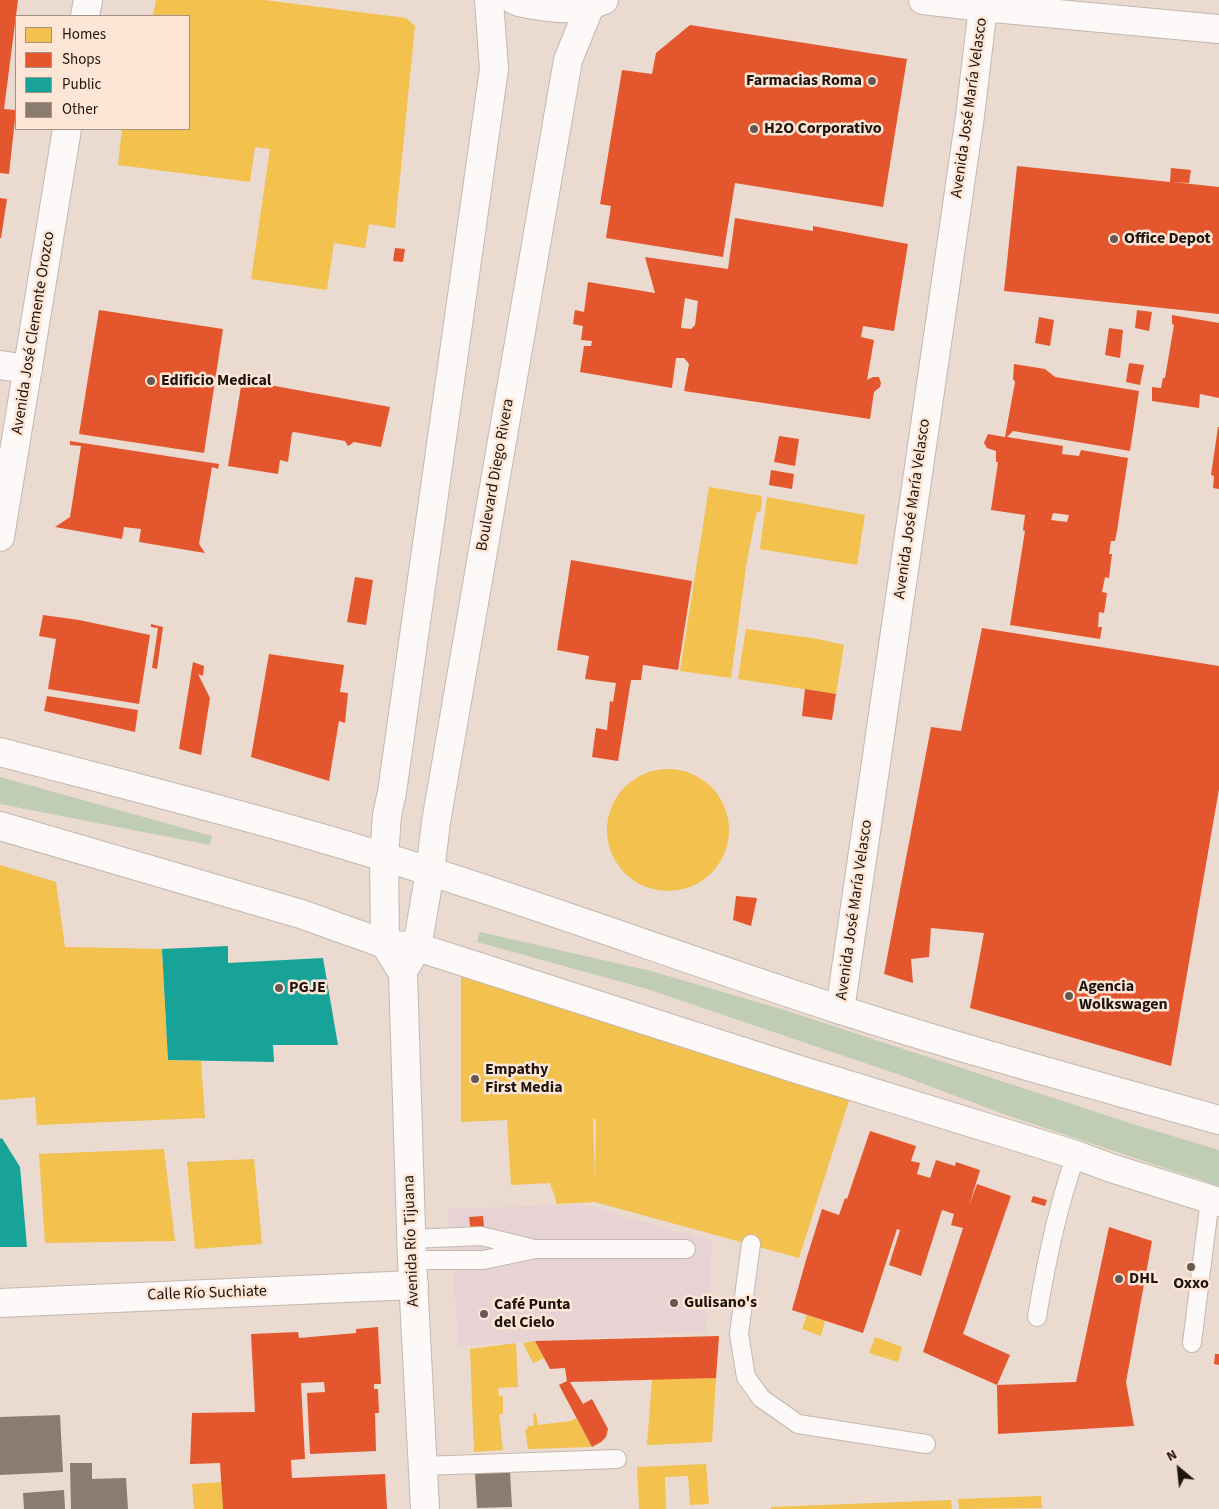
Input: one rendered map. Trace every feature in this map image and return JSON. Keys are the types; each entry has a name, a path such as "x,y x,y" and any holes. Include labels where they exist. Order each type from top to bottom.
{"street":[{"path":"85,15 88,0"},
{"path":"385,944 384,858 387,815 392,792 494,69 489,0"},
{"path":"514,0 556,9 597,3"},
{"path":"923,0 1219,29"},
{"name":"Boulevard Diego Rivera","path":"417,947 430,872 436,822 568,60 597,3"},
{"name":"Avenida José María Velasco","path":"840,1010 970,116 983,7"},
{"name":"Avenida José Clemente Orozco","path":"0,536 67,130"},
{"path":"0,365 28,369"},
{"path":"0,752 323,838 430,872 840,1010 1024,1065 1219,1120"},
{"path":"0,826 301,914 385,944 417,947 799,1071 1076,1155 1216,1203"},
{"name":"Avenida Río Tijuana","path":"385,944 402,973 412,1261 425,1509"},
{"path":"402,973 417,947"},
{"name":"Calle Río Suchiate","path":"0,1303 412,1261"}],"lane":[{"path":"1038,1318 1047,1259 1066,1183 1076,1155"},
{"path":"1192,1343 1216,1203"},
{"path":"412,1261 481,1236 536,1249"},
{"path":"751,1244 739,1334 746,1377 760,1398 798,1424 926,1444"},
{"path":"412,1261 483,1260 536,1249 686,1249"},
{"path":"424,1466 617,1459"}],"shaded area":[{"path":"581,1204 712,1241 706,1332 459,1346 448,1209"}],"green space":[{"path":"0,777 212,836 210,845 0,804"},
{"path":"480,932 651,971 781,1009 1139,1126 1219,1150 1219,1186 1006,1115 900,1075 647,989 477,942"}],"building: Homes":[{"path":"156,0 264,0 406,18 415,26 395,228 369,224 365,248 334,243 327,290 251,279 270,149 255,147 250,182 118,165 122,130 190,130 190,15 153,15"},
{"path":"709,487 762,496 761,510 756,514 746,567 731,678 680,671"},
{"path":"767,497 865,515 857,565 760,549"},
{"path":"746,629 818,639 844,645 836,694 738,679"},
{"path":"668,769 691,773 711,787 725,807 729,830 725,853 711,873 691,887 668,891 645,887 625,873 611,853 607,830 611,807 625,787 645,773"},
{"path":"0,865 56,882 65,947 162,949 168,1060 201,1061 205,1118 37,1125 35,1097 0,1100"},
{"path":"461,963 852,1091 799,1258 595,1202 557,1204 550,1183 511,1185 507,1120 461,1122","holes":["593,1119 596,1119 595,1181"]},
{"path":"164,1149 175,1241 45,1243 39,1154"},
{"path":"254,1159 262,1244 195,1249 187,1162"},
{"path":"807,1315 825,1321 821,1336 802,1329"},
{"path":"875,1337 902,1347 898,1362 869,1353"},
{"path":"535,1341 544,1358 533,1363 523,1343"},
{"path":"516,1343 518,1387 498,1388 499,1396 503,1396 503,1414 499,1414 503,1450 474,1452 470,1349"},
{"path":"716,1378 712,1442 647,1445 652,1379"},
{"path":"536,1413 538,1425 571,1421 576,1418 592,1447 528,1449 525,1430 528,1426 534,1426 533,1414"},
{"path":"706,1464 709,1504 690,1505 688,1476 665,1477 666,1509 639,1509 637,1467"},
{"path":"222,1482 223,1509 194,1509 192,1484"},
{"path":"1041,1496 1042,1508 959,1509 958,1499"},
{"path":"951,1500 952,1509 771,1509 771,1507"}],"building: Shops":[{"path":"0,0 18,0 4,109 15,110 15,119 9,174 0,173"},
{"name":"H2O Corporativo","path":"690,25 907,59 883,207 735,183 723,257 606,238 611,206 600,204 622,70 652,74 656,53"},
{"name":"Office Depot","path":"1017,166 1170,182 1171,168 1191,170 1189,183 1173,182 1219,187 1219,314 1004,291"},
{"path":"0,198 7,199 1,238 0,238"},
{"path":"735,218 813,231 813,226 908,244 894,331 863,326 861,337 874,340 867,380 879,377 881,383 880,387 874,392 870,419 684,391 689,364 684,358 676,358 672,388 580,372 584,346 591,346 592,341 581,340 583,326 573,324 575,310 584,312 588,282 655,293 645,257 728,269","holes":["685,298 698,301 695,325 691,329 681,328"]},
{"path":"395,248 405,249 403,262 393,261"},
{"name":"Edificio Medical","path":"99,310 223,329 204,453 79,434"},
{"path":"1137,310 1152,312 1149,331 1135,328"},
{"path":"1172,315 1219,323 1219,398 1200,394 1199,408 1152,401 1152,387 1161,388 1163,378 1165,378 1174,325 1172,324"},
{"path":"1039,317 1054,320 1050,346 1035,343"},
{"path":"1109,328 1123,330 1120,358 1105,355"},
{"path":"1129,363 1144,365 1140,385 1126,382"},
{"path":"1014,364 1045,369 1055,377 1139,391 1130,451 1013,431 1007,437 1063,446 1062,454 1079,456 1081,450 1128,458 1115,541 1111,541 1109,554 1112,554 1109,578 1105,577 1102,592 1107,593 1104,613 1099,612 1098,627 1102,627 1100,639 1010,625 1025,531 1023,530 1025,515 991,510 998,462 996,462 996,451 987,448 984,443 988,434 1005,437 1015,382 1013,379","holes":["1053,513 1069,515 1067,522 1051,520"]},
{"path":"242,380 390,407 381,447 354,442 348,446 345,441 294,432 292,433 288,462 280,460 278,474 228,466"},
{"path":"1218,427 1219,489 1213,488 1214,476 1211,475"},
{"path":"779,436 799,439 795,466 774,462"},
{"path":"70,441 219,464 218,469 212,467 199,544 205,553 139,542 141,529 124,527 122,539 55,527 70,517 81,446 70,445"},
{"path":"771,470 794,474 792,489 769,485"},
{"path":"571,560 692,581 678,670 643,665 641,680 631,680 618,761 592,757 596,728 607,730 610,701 613,702 616,683 585,679 589,656 557,650"},
{"path":"355,577 373,580 366,625 347,622"},
{"path":"43,615 79,620 150,635 139,704 48,689 56,639 39,636"},
{"path":"151,624 163,627 157,669 152,668 158,628 151,627"},
{"path":"982,628 1219,666 1219,789 1171,1066 970,1008 984,933 931,928 929,957 911,959 913,983 884,974 931,727 961,731"},
{"path":"269,654 344,665 340,692 348,693 345,723 339,721 329,781 251,757"},
{"path":"193,662 204,666 203,676 198,674 210,698 201,755 179,749"},
{"path":"805,689 836,694 832,720 802,716"},
{"path":"47,696 138,710 135,732 44,711"},
{"path":"736,896 757,898 751,926 733,920"},
{"path":"870,1131 916,1146 911,1161 920,1163 917,1174 930,1178 936,1160 955,1166 956,1162 980,1170 969,1206 977,1184 1011,1196 963,1334 1010,1355 997,1385 923,1352 963,1228 951,1225 954,1214 942,1210 921,1276 889,1265 900,1230 897,1229 863,1333 792,1310 822,1209 839,1215 845,1198 847,1199"},
{"path":"1033,1196 1047,1200 1045,1206 1031,1202"},
{"path":"483,1216 484,1227 476,1228 471,1232 469,1217"},
{"path":"1109,1227 1152,1241 1126,1382 1134,1426 998,1434 997,1385 1076,1382"},
{"path":"378,1327 381,1384 374,1384 374,1389 378,1389 379,1413 375,1413 376,1451 310,1454 307,1393 325,1392 324,1382 301,1383 305,1459 291,1460 292,1478 385,1474 387,1509 223,1509 220,1463 190,1464 192,1413 255,1412 251,1334 298,1332 299,1338 356,1333 356,1329"},
{"path":"719,1336 716,1378 570,1382 583,1404 592,1399 608,1429 606,1437 592,1447 559,1385 567,1381 565,1368 550,1369 535,1341"},
{"path":"1215,1354 1219,1354 1219,1365 1214,1364"}],"building: Public":[{"path":"228,946 228,963 323,958 338,1045 273,1045 274,1062 168,1060 162,949"},
{"path":"2,1138 20,1167 27,1247 0,1247 0,1139"}],"building: Other":[{"path":"60,1415 63,1472 0,1475 0,1417"},
{"path":"70,1463 92,1463 92,1479 126,1478 128,1509 71,1509"},
{"path":"510,1472 512,1507 477,1508 475,1473"},
{"path":"64,1490 65,1509 24,1509 23,1493"}],"place":[{"name":"Farmacias Roma","path":"872,81"},
{"name":"H2O Corporativo","path":"754,129"},
{"name":"Office Depot","path":"1114,239"},
{"name":"Edificio Medical","path":"151,381"},
{"name":"PGJE","path":"279,988"},
{"name":"Agencia Wolkswagen","path":"1069,996"},
{"name":"Empathy First Media","path":"475,1079"},
{"name":"Oxxo","path":"1191,1267"},
{"name":"DHL","path":"1119,1279"},
{"name":"Gulisano's","path":"674,1303"},
{"name":"Café Punta del Cielo","path":"484,1314"}]}
